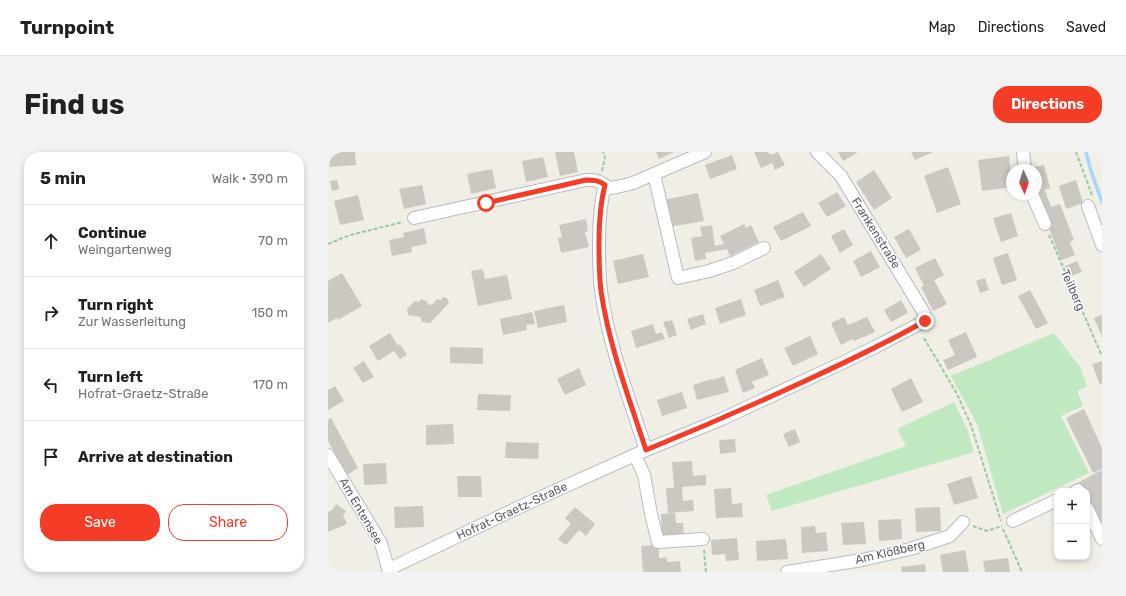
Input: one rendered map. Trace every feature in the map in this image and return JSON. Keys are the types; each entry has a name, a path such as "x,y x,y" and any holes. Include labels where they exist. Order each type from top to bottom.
{"street":[{"path":"414,218 586,180 593,180 602,183 609,188 617,187 633,183 705,152"},
{"name":"Frankenstraße","path":"817,152 841,176 920,306 924,313 925,321"},
{"path":"1024,152 1025,164"},
{"path":"654,174 678,278 715,269 764,248"},
{"path":"602,183 599,230 601,292 640,452 651,514 658,542 704,539"},
{"path":"1035,200 1045,224"},
{"path":"1088,206 1102,245"},
{"name":"Hofrat-Graetz-Straße","path":"389,571 528,503 640,452 722,419 828,370 925,321"},
{"name":"Am Entensee","path":"328,455 380,543 389,571"},
{"path":"1008,524 1054,501"},
{"path":"1090,514 1102,539"},
{"name":"Am Klößberg","path":"787,572 862,560 910,549 950,536 963,522"}],"path":[{"path":"602,183 605,156 603,152"},
{"path":"1076,152 1093,199 1088,206"},
{"path":"1099,152 1102,162"},
{"path":"328,244 350,235 400,224 414,218"},
{"name":"Teilberg","path":"1045,224 1102,356"},
{"path":"924,338 957,394 971,425 1008,524 1022,572"},
{"path":"987,531 1008,524"},
{"path":"704,552 706,572"}],"green space":[{"path":"1054,333 1080,367 1087,386 1077,391 1083,406 1061,416 1089,473 1058,488 1054,488 1054,490 1003,514 977,424 951,376"},
{"path":"954,402 967,429 974,452 772,511 766,495 906,446 897,429"}],"building":[{"path":"329,152 355,152 356,165 330,167"},
{"path":"555,152 574,152 578,172 560,176"},
{"path":"656,152 674,152 659,159"},
{"path":"754,152 768,152 770,155 778,152 785,165 775,170 772,163 761,168"},
{"path":"838,152 858,152 843,161"},
{"path":"911,152 933,152 915,160"},
{"path":"732,155 737,169 710,179 705,165"},
{"path":"1009,156 1010,164 1006,164 1006,188 982,191 978,160"},
{"path":"543,157 548,177 526,182 522,161"},
{"path":"1042,165 1044,165 1050,188 1045,190 1051,207 1060,204 1074,240 1070,242 1075,255 1061,260 1038,200 1042,200"},
{"path":"948,167 961,204 937,213 924,176"},
{"path":"492,169 496,188 471,194 467,174"},
{"path":"874,170 892,198 874,210 856,182"},
{"path":"337,180 339,189 332,191 330,181"},
{"path":"1076,180 1083,203 1066,209 1059,186"},
{"path":"422,185 426,204 404,209 399,189"},
{"path":"837,192 846,206 827,217 818,203"},
{"path":"698,193 704,221 669,227 663,200"},
{"path":"358,195 364,220 340,225 334,201"},
{"path":"803,212 811,226 781,241 773,227"},
{"path":"1011,213 1018,236 1001,242 993,218"},
{"path":"586,219 588,231 585,232 589,247 561,253 558,238 562,237 559,225"},
{"path":"744,224 746,228 751,225 759,242 730,256 727,249 705,253 706,259 695,261 691,238 702,236 700,227 712,225 715,246 724,244 720,236"},
{"path":"424,228 427,244 411,247 412,252 392,256 389,240 404,237 403,233"},
{"path":"844,229 853,245 840,253 831,236"},
{"path":"909,229 921,250 906,258 894,237"},
{"path":"871,251 880,267 861,277 853,261"},
{"path":"1008,253 1017,280 1002,285 993,258"},
{"path":"643,254 649,277 618,284 613,261"},
{"path":"821,254 831,269 804,287 794,272"},
{"path":"935,258 944,275 934,280 947,304 933,311 921,287 924,286 915,268"},
{"path":"1077,261 1082,272 1069,277 1065,266"},
{"path":"483,269 485,279 507,275 512,299 478,306 471,271"},
{"path":"342,273 362,306 338,320 337,318 328,323 328,281"},
{"path":"985,278 989,290 980,293 976,281"},
{"path":"778,280 785,297 760,306 754,290"},
{"path":"1030,290 1048,323 1036,329 1018,296"},
{"path":"443,297 447,298 449,303 430,323 422,322 420,317 408,315 407,309 415,301 419,302 421,299 432,305 437,299 441,300"},
{"path":"741,299 746,315 720,324 715,308"},
{"path":"901,300 908,313 891,322 884,310"},
{"path":"564,305 567,322 538,328 534,311"},
{"path":"532,312 535,324 526,325 527,330 503,335 500,319"},
{"path":"703,314 706,324 691,330 687,319"},
{"path":"1102,315 1102,337 1094,318"},
{"path":"844,317 848,325 867,317 875,332 854,341 853,339 841,345 831,323"},
{"path":"672,320 677,335 669,338 663,322"},
{"path":"653,324 656,334 662,332 665,339 636,348 631,331"},
{"path":"966,332 977,357 948,370 943,360 955,355 948,340"},
{"path":"390,333 398,346 400,344 407,355 400,359 394,351 378,361 369,346"},
{"path":"810,336 818,354 793,366 784,348"},
{"path":"450,347 483,348 483,364 450,363"},
{"path":"762,358 769,375 752,382 755,388 743,393 735,370"},
{"path":"364,361 374,377 363,383 353,368"},
{"path":"1102,361 1102,384 1100,385 1092,364"},
{"path":"579,368 586,385 565,395 557,379"},
{"path":"724,376 729,392 697,400 693,385"},
{"path":"911,378 923,402 902,412 891,389"},
{"path":"335,386 344,401 328,410 328,390"},
{"path":"682,392 687,408 662,416 657,400"},
{"path":"478,394 511,395 510,411 477,410"},
{"path":"1084,409 1102,448 1102,469 1093,473 1066,418"},
{"path":"331,418 358,468 347,475 328,441 328,420"},
{"path":"453,424 454,444 426,445 426,425"},
{"path":"795,429 800,442 789,447 783,434"},
{"path":"735,439 736,452 720,454 719,440"},
{"path":"506,442 539,443 538,459 505,458"},
{"path":"692,461 693,476 706,475 706,485 682,487 683,501 693,500 694,511 668,513 666,488 674,488 672,462"},
{"path":"386,463 387,484 364,485 363,464"},
{"path":"1102,470 1102,527 1090,504 1090,488 1082,488 1079,482"},
{"path":"457,476 481,476 482,497 458,497"},
{"path":"971,476 978,498 954,505 947,484"},
{"path":"731,488 732,504 742,503 743,517 716,518 714,489"},
{"path":"336,504 346,511 343,515 347,524 328,532 328,512 332,510"},
{"path":"423,506 424,527 395,528 394,507"},
{"path":"575,507 595,524 586,536 579,530 566,545 558,539 571,524 565,518"},
{"path":"940,507 941,531 916,532 915,508"},
{"path":"675,513 676,523 683,523 684,538 662,539 661,514"},
{"path":"901,519 902,539 879,541 878,520"},
{"path":"864,522 866,544 843,545 841,523"},
{"path":"815,526 816,533 826,532 828,551 802,553 801,527"},
{"path":"737,538 739,560 726,561 725,554 712,555 711,540"},
{"path":"786,539 788,559 757,561 756,541"},
{"path":"659,545 659,558 667,557 667,562 680,561 681,572 643,572 641,546"},
{"path":"965,550 969,572 943,572 940,555"},
{"path":"1008,558 1010,572 985,572 983,561"},
{"path":"925,564 926,572 902,572 901,567"}],"waterway":[{"path":"1086,152 1102,202"}],"route":[{"path":"486,203 586,180 593,180 605,185 601,198 599,230 601,292 618,365 646,450 722,419 880,345 925,321"}]}
